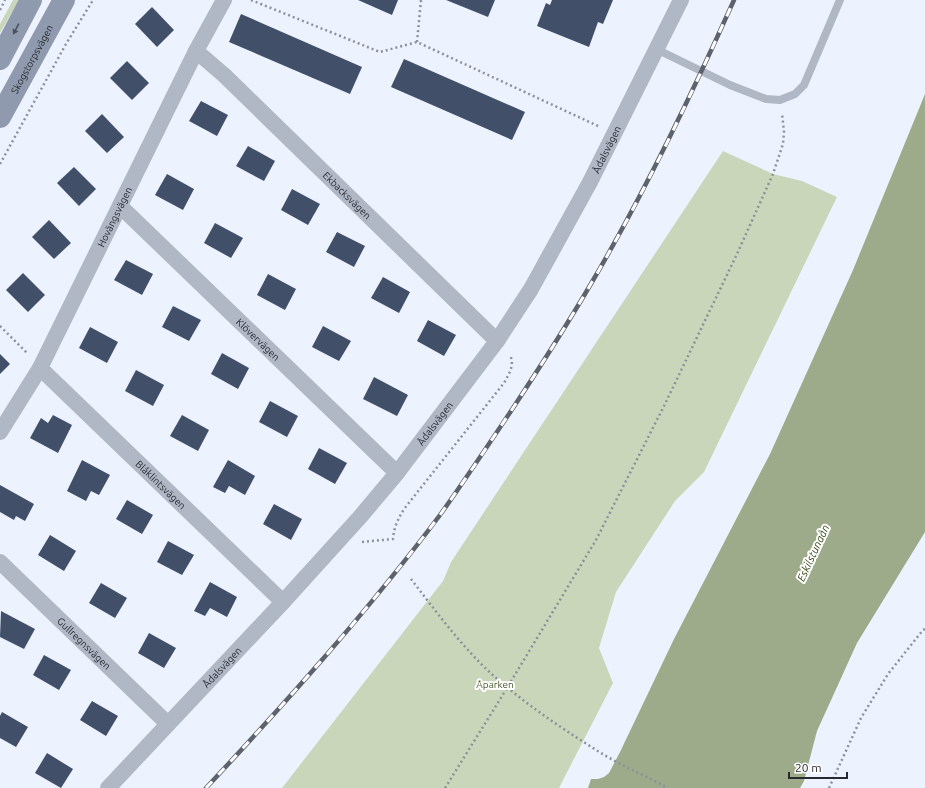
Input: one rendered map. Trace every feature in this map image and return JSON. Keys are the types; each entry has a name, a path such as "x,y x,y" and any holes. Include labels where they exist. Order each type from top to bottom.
{"main road":[{"path":"0,59 31,0"},
{"name":"Skogstorpsvägen","path":"0,117 64,0"}],"street":[{"name":"Hovängsvägen","path":"0,432 40,368 196,51 224,0"},
{"name":"Ådalsvägen","path":"108,788 283,602 360,517 397,473 497,341 531,289 590,182 681,0"},
{"name":"Ekbacksvägen","path":"196,51 224,75 497,341"},
{"name":"Klövervägen","path":"120,206 397,473"},
{"name":"Blåklintsvägen","path":"40,368 283,602"},
{"name":"Gullregnsvägen","path":"0,562 168,724"}],"lane":[{"path":"656,49 730,85 766,99 780,100 795,94 804,85 840,0"}],"path":[{"path":"0,10 6,0"},
{"path":"0,164 66,44 93,0"},
{"path":"251,0 380,52 416,42 614,133"},
{"path":"416,42 421,0"},
{"path":"445,788 596,540 664,406 737,254 780,156 784,132 780,100"},
{"path":"0,326 35,361 40,368"},
{"path":"393,539 397,520 404,509 504,383 510,373 512,365 511,357 507,350 497,341"},
{"path":"411,579 445,624 464,646 507,688 546,717 608,757 668,788"},
{"path":"829,788 861,718 876,692 888,674 925,629"}],"green space":[{"path":"13,0 19,0 0,33 0,24"},
{"name":"Åparken","path":"723,151 773,174 802,181 837,197 704,472 675,501 616,592 599,648 613,683 559,788 282,788 443,581 451,562"}],"water":[{"name":"Eskilstunaån","path":"925,94 925,532 857,643 817,731 804,781 800,788 588,788 591,779 604,777 609,773 674,639 770,454 853,270"}],"building":[{"path":"358,0 398,0 392,15"},
{"path":"446,0 495,0 488,17"},
{"path":"552,0 613,0 603,24 598,22 589,47 537,26 546,3 550,5"},
{"path":"152,7 174,30 157,47 135,24"},
{"path":"241,14 362,67 350,94 229,42"},
{"path":"404,59 525,112 512,140 391,87"},
{"path":"127,61 149,83 132,100 110,78"},
{"path":"201,101 228,115 217,136 189,121"},
{"path":"102,114 124,137 107,153 85,131"},
{"path":"248,146 275,161 264,181 236,166"},
{"path":"74,167 96,189 79,206 57,183"},
{"path":"167,174 194,189 183,210 155,195"},
{"path":"292,189 320,204 308,225 281,210"},
{"path":"49,220 71,243 54,259 32,237"},
{"path":"215,223 243,238 231,258 204,243"},
{"path":"337,232 365,246 354,267 326,252"},
{"path":"126,260 153,274 142,295 114,280"},
{"path":"23,273 45,295 28,312 6,290"},
{"path":"268,274 296,289 285,310 257,295"},
{"path":"383,277 410,292 399,313 371,298"},
{"path":"173,306 201,320 189,341 162,327"},
{"path":"428,320 456,335 444,356 417,341"},
{"path":"323,326 351,341 339,361 312,347"},
{"path":"90,327 118,342 107,363 79,348"},
{"path":"222,353 249,368 238,389 211,374"},
{"path":"0,354 10,364 0,374"},
{"path":"136,370 164,385 153,406 125,391"},
{"path":"374,377 408,395 397,416 363,399"},
{"path":"270,401 298,416 287,437 259,422"},
{"path":"53,415 72,425 58,453 30,438 41,418 48,423"},
{"path":"182,415 209,430 198,451 170,436"},
{"path":"319,448 347,463 335,484 308,469"},
{"path":"82,460 110,475 99,495 91,491 86,501 67,491"},
{"path":"228,460 255,476 245,495 229,486 225,493 213,487"},
{"path":"0,485 34,504 25,521 16,516 14,520 0,512"},
{"path":"127,500 153,515 142,534 116,519"},
{"path":"274,504 302,519 291,540 263,524"},
{"path":"50,535 76,551 64,571 38,555"},
{"path":"168,541 194,555 182,575 157,562"},
{"path":"210,582 237,597 227,617 210,608 205,616 194,611"},
{"path":"101,583 127,598 115,618 89,603"},
{"path":"1,611 35,629 24,649 0,637"},
{"path":"149,633 176,648 164,668 138,653"},
{"path":"44,655 71,670 59,690 33,675"},
{"path":"92,701 118,716 106,736 80,720"},
{"path":"2,712 28,727 16,747 0,738 0,716"},
{"path":"47,753 73,769 61,788 35,773"}],"railway":[{"path":"206,788 267,722 385,586 440,515 495,435 563,330 612,248 667,143 734,0"}]}
